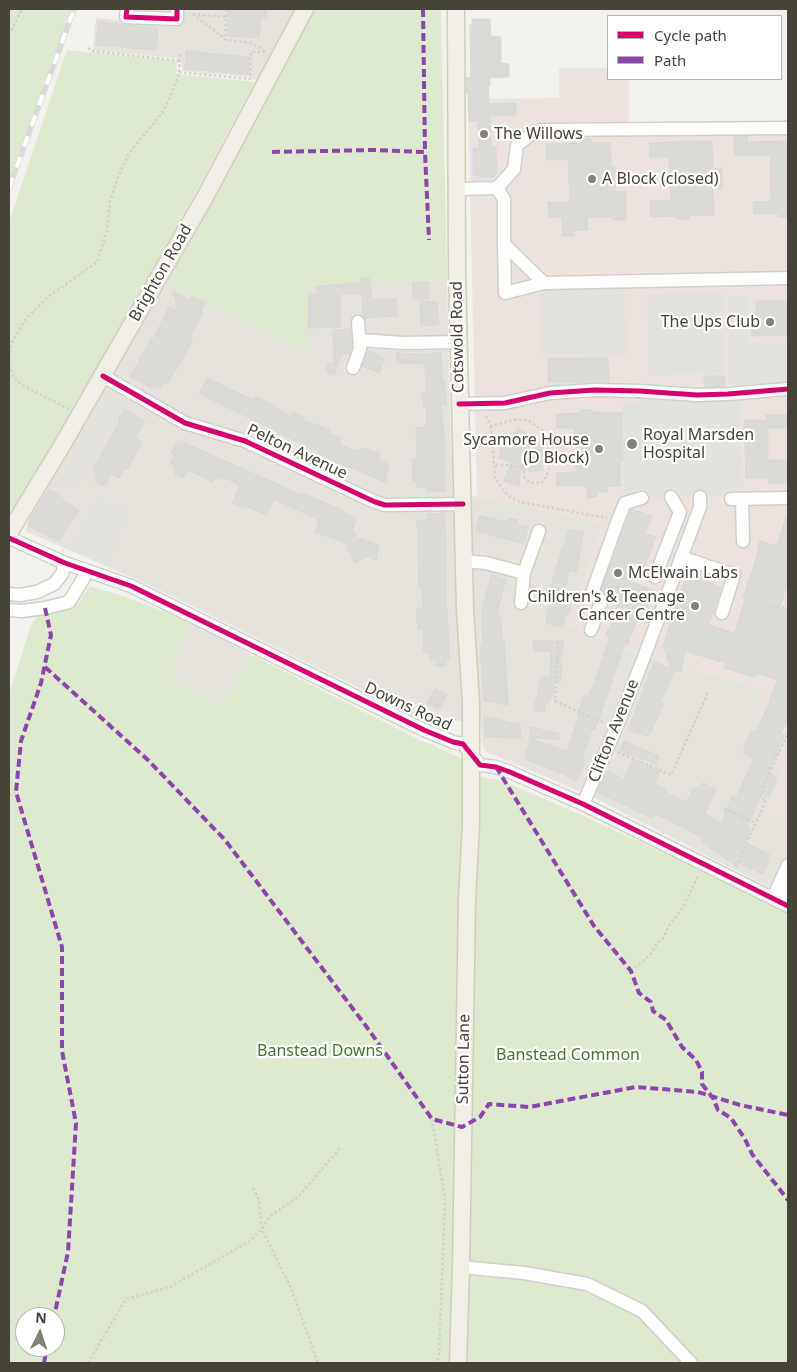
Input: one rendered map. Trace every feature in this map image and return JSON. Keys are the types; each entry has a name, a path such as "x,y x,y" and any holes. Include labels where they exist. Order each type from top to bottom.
{"main road":[{"name":"Brighton Road","path":"9,533 81,414 205,197 272,56 305,9"},
{"name":"Cotswold Road","path":"456,9 459,404 465,609 471,703 471,755"},
{"name":"Sutton Lane","path":"458,1363 471,755"}],"street":[{"path":"127,9 126,17 177,19 177,10"},
{"path":"456,189 497,188 514,169 518,145 540,130 788,128"},
{"path":"497,188 504,199 505,293 544,283 788,278"},
{"path":"504,244 544,283"},
{"path":"353,368 360,349 358,322"},
{"path":"360,340 404,343 458,342"},
{"name":"Pelton Avenue","path":"103,376 185,422 244,441 374,502 385,505 463,504"},
{"path":"459,404 505,402 550,393 595,390 697,395 788,389"},
{"path":"656,576 680,512 671,497"},
{"name":"Clifton Avenue","path":"583,804 608,748 644,657 700,508 700,497"},
{"path":"591,630 601,602 593,590 618,520 625,503 642,498"},
{"path":"743,541 737,499 788,498"},
{"path":"521,603 524,573 539,531"},
{"name":"Downs Road","path":"9,538 65,563 131,586 424,730 452,742 463,744 480,765 496,767 510,772 583,804 732,876 781,896"},
{"path":"681,557 734,575 722,613"},
{"path":"464,561 486,563 524,573"},
{"path":"9,594 20,595 37,592 54,584 62,574 65,563"},
{"path":"9,610 22,611 45,608 69,602 88,572"},
{"path":"781,896 788,865"},
{"path":"461,1267 524,1273 587,1284 642,1311 690,1363"}],"path":[{"path":"9,35 22,9"},
{"path":"225,39 227,9"},
{"path":"177,10 193,14 226,17"},
{"path":"193,14 225,39 251,43 272,56"},
{"path":"88,48 93,51 180,61"},
{"path":"81,414 22,385 12,375 10,360 11,344 26,320 48,297 97,262 107,231 110,202 118,177 129,153 163,112 178,78 181,52"},
{"path":"179,72 250,79 251,52 272,56"},
{"path":"480,403 491,426 495,477 510,497 520,502 618,520"},
{"path":"491,426 518,420 528,422 543,431 548,446 549,469 541,483 531,483 525,478 523,469 508,465 494,465"},
{"path":"772,606 788,608"},
{"path":"558,641 555,701 616,728"},
{"path":"608,748 671,775 708,692"},
{"path":"732,876 766,800 760,797 788,733"},
{"path":"9,796 16,792"},
{"path":"724,808 756,823"},
{"path":"631,971 650,955 657,943 664,938 668,927 685,904 704,863"},
{"path":"432,1119 445,1200 437,1363"},
{"path":"88,1363 126,1299 170,1287 250,1241 262,1229 270,1216 298,1197 341,1147"},
{"path":"253,1188 259,1200 262,1229 291,1288 318,1363"}],"shaded area":[{"path":"133,9 305,9 264,83 249,77 182,71 182,59 93,50 96,18 132,22"},
{"name":"Royal Marsden Hospital","path":"559,68 607,68 607,80 629,80 629,124 788,122 788,736 753,720 766,691 653,657 651,660 569,626 602,523 477,497 468,99 559,98"},
{"path":"159,278 307,353 307,286 447,280 451,450 462,480 463,494 602,523 569,626 651,660 652,657 766,691 788,736 776,763 784,767 765,815 785,824 785,853 788,855 788,897 595,798 485,751 482,745 481,722 422,719 147,584 25,531 43,478"},
{"path":"625,289 626,355 542,354 541,290"},
{"path":"722,292 724,373 649,375 647,294"},
{"path":"728,296 748,296 749,343 788,343 788,383 729,385"},
{"path":"111,393 126,401 74,489 59,481"},
{"path":"740,399 743,495 625,498 622,402"},
{"path":"97,498 130,512 107,564 70,550"},
{"path":"191,622 252,655 221,705 169,677"},
{"path":"788,736 788,855 785,853 785,825 765,816 783,767 776,763"}],"green space":[{"path":"9,9 72,9 9,183"},
{"path":"305,9 441,9 447,280 308,286 307,354 159,278"},
{"path":"67,50 177,61 176,74 255,82 145,287 20,502 12,510 9,508 9,222"},
{"name":"Banstead Downs","path":"90,586 129,598 191,622 169,677 220,705 252,655 420,740 463,759 464,775 500,780 577,813 788,910 788,1363 9,1363 9,694 31,625 38,616 77,605"}],"building":[{"path":"229,9 267,9 266,18 261,18 259,38 227,36"},
{"path":"472,19 490,19 491,36 501,37 501,63 509,64 509,77 490,78 490,85 488,85 489,104 516,103 516,115 490,116 491,147 496,147 497,174 494,177 473,175 473,148 479,148 478,121 469,121 468,93 466,93 466,78 471,77 470,25 472,25"},
{"path":"98,22 158,28 156,50 96,45"},
{"path":"186,51 249,57 248,74 185,69"},
{"path":"747,136 747,142 788,141 788,217 778,217 778,213 754,214 753,202 771,201 770,155 734,155 734,137"},
{"name":"A Block (closed)","path":"583,138 591,138 592,143 610,143 611,167 615,167 615,191 626,191 626,220 613,220 613,217 587,217 588,230 574,231 574,236 562,236 562,217 549,218 548,202 570,202 568,159 546,160 546,144 583,143"},
{"path":"712,141 713,169 722,168 722,190 713,190 714,215 689,215 689,219 677,219 676,216 651,217 650,201 671,201 669,157 650,157 649,143"},
{"path":"362,278 369,278 372,299 396,299 397,316 365,318 363,316 362,294 340,294 340,327 308,328 309,294 317,294 317,286 362,283"},
{"path":"413,282 428,282 429,299 413,299"},
{"path":"173,291 190,300 192,296 205,302 201,312 203,313 189,337 193,340 167,384 163,382 161,387 159,385 157,388 154,386 152,389 131,377 131,375 151,339 153,340 169,307 178,310"},
{"path":"420,301 437,302 439,325 421,326"},
{"name":"The Ups Club","path":"756,301 788,301 788,335 751,336 751,314 756,314"},
{"path":"350,329 352,348 350,353 342,354 334,375 325,371 329,363 334,365 333,330"},
{"path":"369,351 385,359 379,373 362,366"},
{"path":"441,352 442,379 444,379 447,405 441,405 445,443 445,491 427,492 427,487 417,487 417,481 413,481 412,459 416,459 417,452 416,428 426,427 427,409 424,407 422,393 426,393 425,364 397,363 396,353 424,354"},
{"path":"548,358 608,358 609,382 548,382"},
{"path":"704,376 725,376 725,386 704,387"},
{"path":"207,378 253,400 255,396 291,417 294,412 304,417 303,420 330,430 329,433 341,438 339,444 356,451 363,448 380,453 379,460 389,465 385,482 325,457 199,393"},
{"path":"124,409 145,421 135,438 142,442 127,470 125,469 119,478 111,474 106,484 102,486 95,481 97,473 92,470 120,421 118,420"},
{"name":"Sycamore House (D Block)","path":"592,409 592,412 622,413 623,461 620,461 620,486 607,487 607,492 596,492 597,497 587,498 587,487 583,487 583,485 557,486 556,473 576,472 575,428 557,428 556,414 580,413 580,410"},
{"path":"766,415 788,415 788,428 768,428 768,460 788,460 788,483 769,484 769,478 746,478 744,420 767,420"},
{"path":"519,428 537,443 542,443 543,471 520,471 519,486 503,481 512,462 499,458 502,444 501,436 515,433"},
{"path":"178,440 302,495 303,493 337,508 356,519 352,532 356,534 355,537 379,545 376,560 367,557 355,563 351,552 346,550 348,544 315,532 319,522 316,521 317,519 274,499 267,515 243,505 242,508 232,503 240,485 221,476 219,479 215,477 212,482 188,470 184,478 175,474 175,466 170,463 174,455 171,453"},
{"path":"49,489 64,499 63,501 79,510 59,541 30,527 28,523"},
{"path":"633,509 652,516 645,533 656,537 645,566 634,562 627,580 653,590 647,608 642,606 628,644 625,643 595,730 592,729 582,758 585,759 577,781 527,760 528,758 525,757 526,751 531,739 567,751 584,695 588,697 590,690 592,690 610,637 606,636 620,599 605,593 602,589 631,510"},
{"path":"444,513 449,660 446,660 446,666 435,666 436,661 430,661 431,653 423,653 424,629 418,629 419,624 417,624 417,608 423,608 422,588 419,588 417,520 427,520 427,514"},
{"path":"480,516 508,522 508,518 518,520 517,524 528,527 524,544 476,531"},
{"path":"786,516 788,516 788,580 780,608 788,611 788,719 781,734 784,735 768,772 777,778 768,798 761,794 747,829 751,830 745,843 769,854 767,860 769,861 763,874 736,863 736,865 725,859 701,843 704,838 654,813 652,818 597,792 607,771 624,779 633,759 659,772 654,784 667,789 666,792 687,803 692,790 703,783 716,789 705,814 722,823 732,796 736,798 754,758 743,753 744,748 751,731 756,732 777,680 756,673 755,677 724,668 725,663 685,651 681,672 674,670 661,702 664,703 651,732 649,732 648,736 628,730 654,662 671,669 663,646 687,571 690,569 696,571 710,583 721,587 709,625 735,633 760,541 777,546"},
{"path":"569,529 584,532 576,572 569,571 563,601 571,604 569,614 566,613 562,627 546,623 556,567"},
{"path":"491,575 506,579 496,617 501,617 502,639 504,639 508,705 484,701 480,645 482,645 483,639 481,614"},
{"path":"533,641 564,641 559,663 562,664 560,683 554,682 554,690 549,704 546,702 544,712 534,710 541,677 550,678 551,651 534,651"},
{"path":"435,689 447,694 441,707 439,706 438,709 427,703"},
{"path":"484,716 520,725 521,738 485,737"},
{"path":"531,727 559,734 559,739 529,738"},
{"path":"624,741 659,756 656,764 620,750"}],"railway":[{"path":"9,188 74,9"}],"marked path":[{"path":"423,9 425,152"},
{"path":"272,152 374,150 425,152 429,240"},
{"path":"45,608 51,635 41,683 21,741 16,792 62,947 62,1051 76,1123 68,1252 56,1307"},
{"path":"45,667 148,760 225,840 366,1026 432,1119 462,1127 480,1117 489,1104 529,1107 636,1087 698,1092 740,1105 788,1115"},
{"path":"496,767 594,926 631,971 639,993 651,1002 653,1011 666,1020 682,1047 696,1060 702,1072 702,1084 713,1098 718,1110 731,1118 745,1139 752,1154 788,1200"},
{"path":"44,1363 45,1357"}],"cycle path":[{"path":"127,9 126,17 177,19 177,9"},
{"path":"103,376 185,423 245,441 375,502 385,505 463,504"},
{"path":"459,404 505,403 550,393 595,390 697,395 788,389"},
{"path":"9,538 65,563 131,586 424,730 463,744 480,765 496,767 510,772 583,804 788,906"}],"place":[{"name":"The Willows","path":"484,134"},
{"name":"A Block (closed)","path":"592,179"},
{"name":"The Ups Club","path":"770,322"},
{"name":"Royal Marsden Hospital","path":"632,444"},
{"name":"Sycamore House (D Block)","path":"599,449"},
{"name":"McElwain Labs","path":"618,573"},
{"name":"Children's & Teenage Cancer Centre","path":"695,606"}],"park label":[{"name":"Banstead Common","path":"568,1055"}]}
